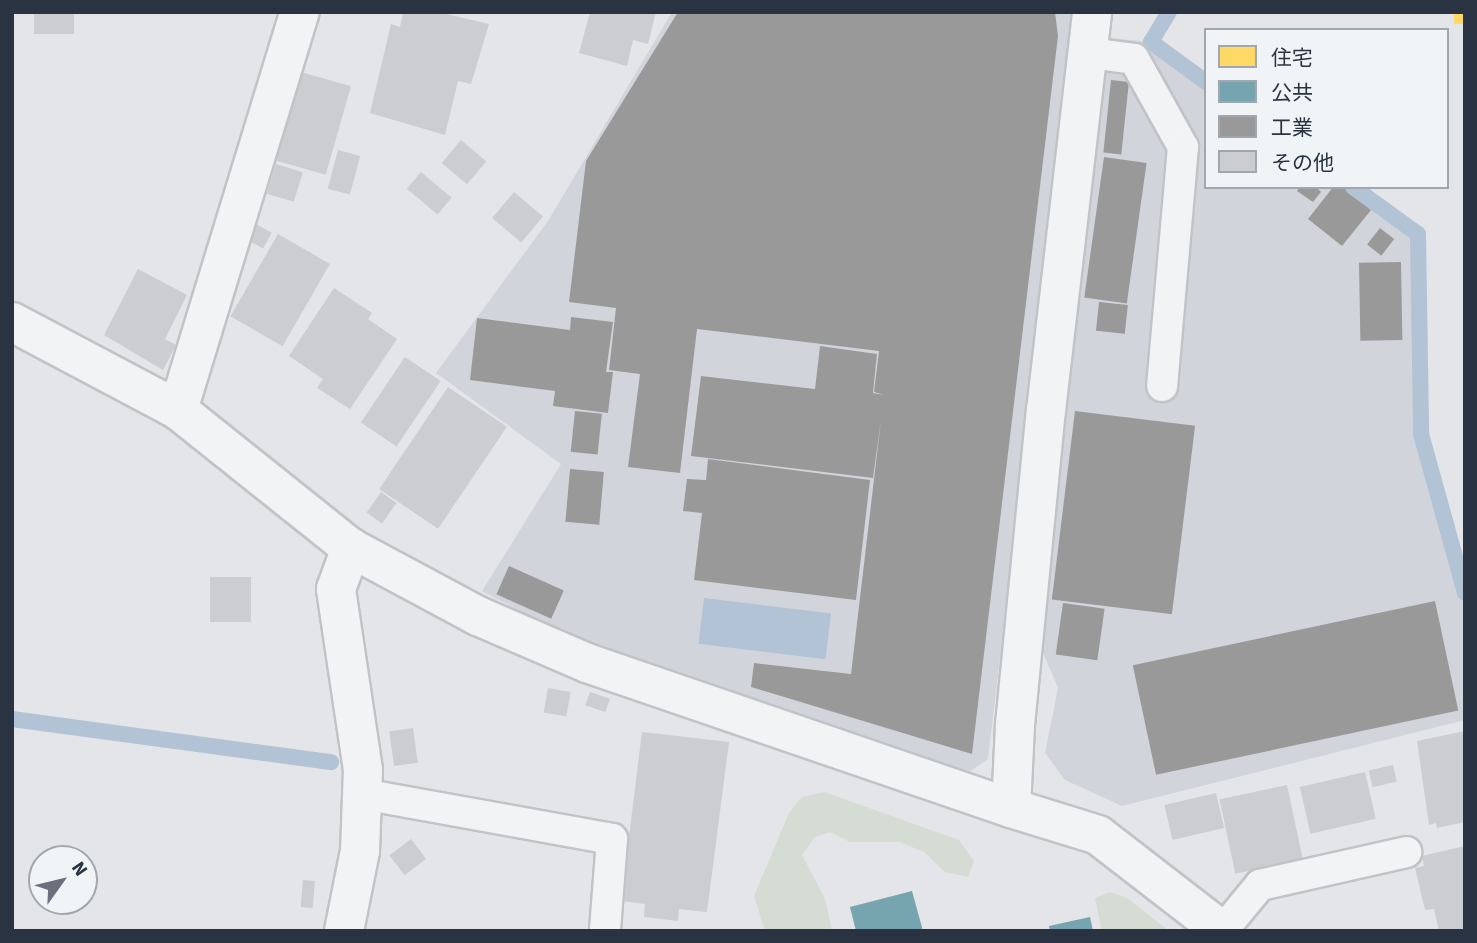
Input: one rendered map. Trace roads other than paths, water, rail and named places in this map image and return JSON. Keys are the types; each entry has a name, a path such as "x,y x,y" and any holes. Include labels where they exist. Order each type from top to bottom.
{"street":[{"path":"178,410 300,12"},
{"path":"1011,808 1015,725 1045,411 1093,12"},
{"path":"12,322 178,410 351,548 478,615 587,663 1011,808 1098,835 1222,931"},
{"path":"344,931 360,851 363,770 336,589 351,548"}],"lane":[{"path":"1090,53 1135,59 1183,146 1162,386"},
{"path":"362,794 612,839 605,931"},
{"path":"1222,931 1260,885 1406,852"}],"water":[{"path":"704,598 831,614 825,659 698,644"}],"waterway":[{"path":"1169,12 1151,42 1204,81"},
{"path":"1356,189 1418,234 1421,434 1465,593"},
{"path":"12,719 331,762"}]}
